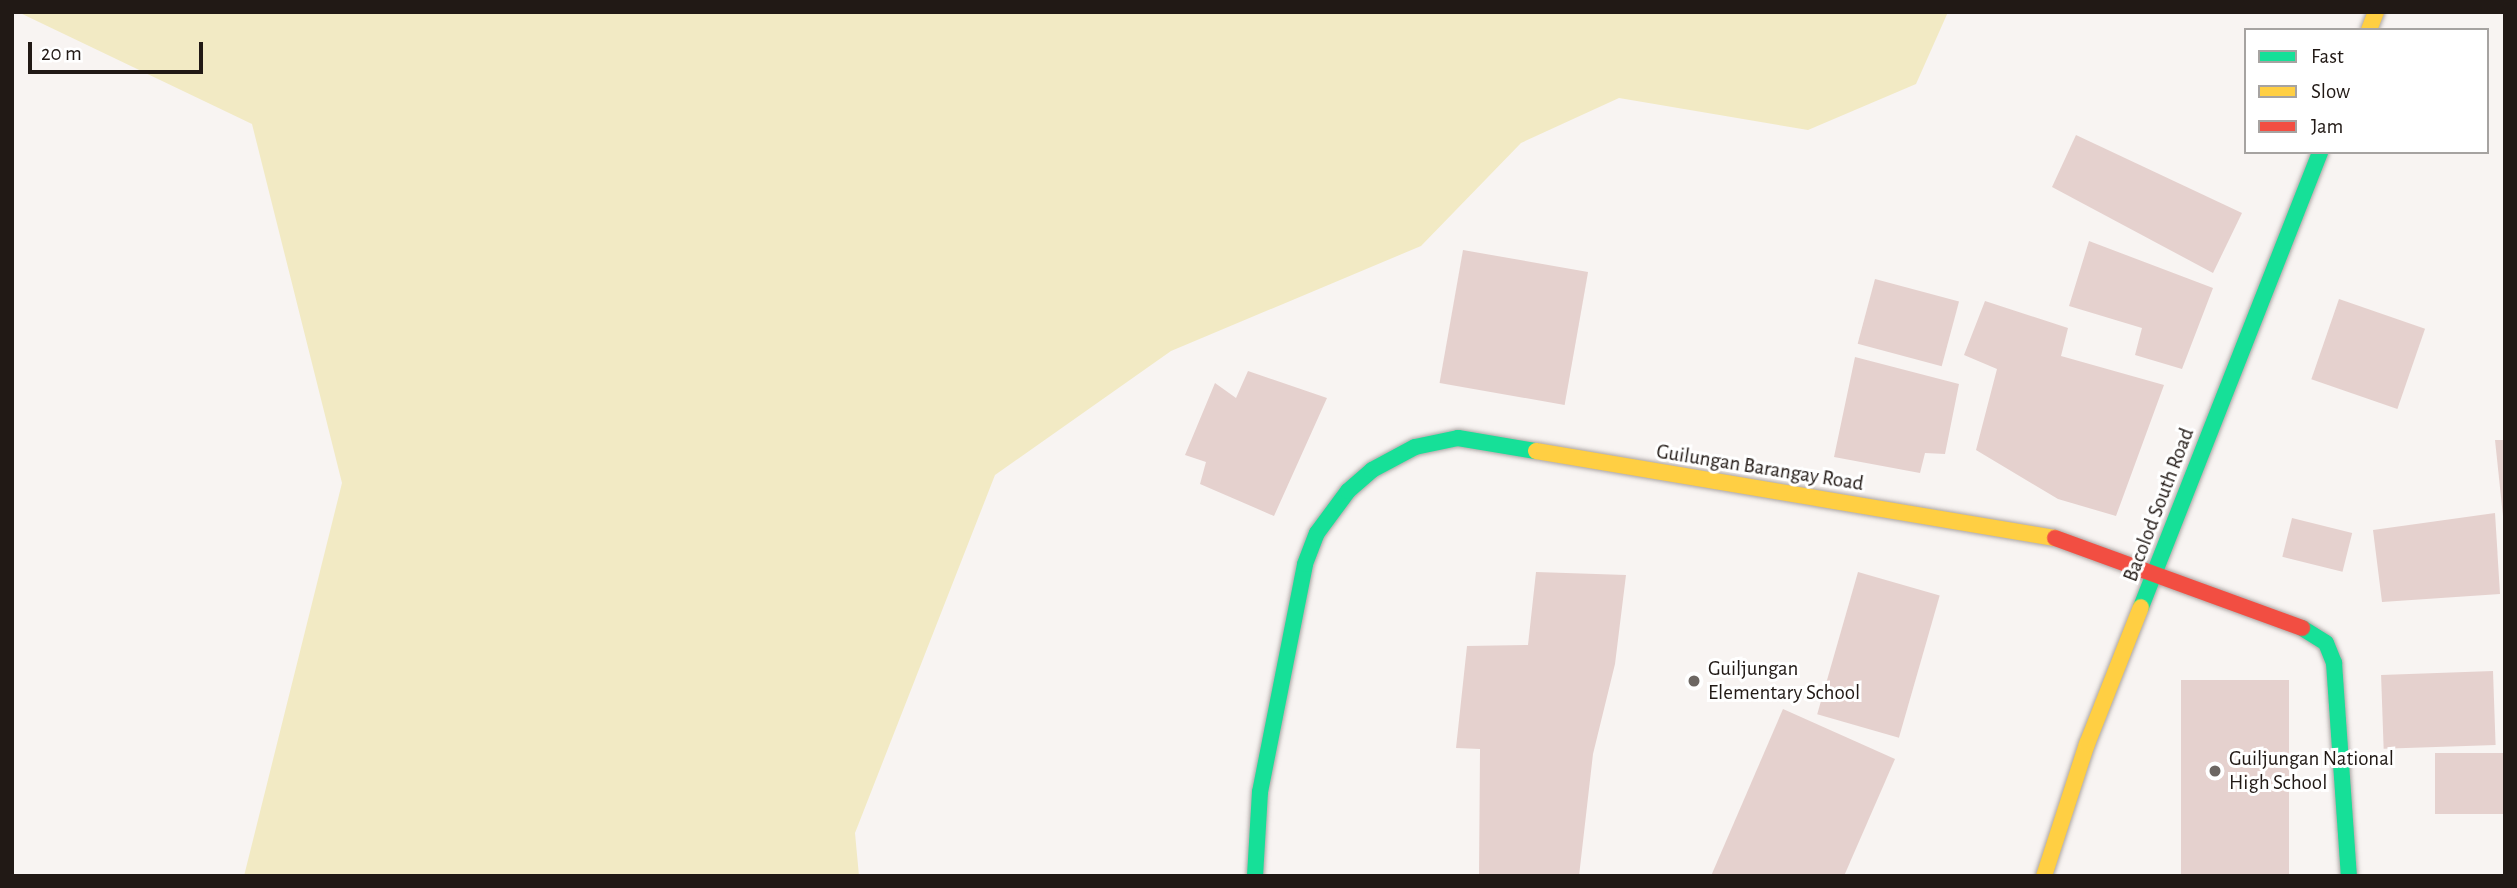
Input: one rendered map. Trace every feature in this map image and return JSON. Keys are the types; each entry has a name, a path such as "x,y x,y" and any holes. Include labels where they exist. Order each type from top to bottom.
{"main road":[{"name":"Bacolod South Road","path":"2044,876 2087,744 2319,154"},
{"name":"Guilungan Barangay Road","path":"1255,876 1260,792 1305,564 1317,533 1348,491 1415,447 1458,438 2060,539 2301,627 2326,643 2334,663 2349,876"}],"shaded area":[{"path":"18,12 1948,12 1916,84 1808,130 1619,98 1521,143 1421,246 1171,351 995,475 855,833 859,876 244,876 342,483 252,124"}],"building":[{"path":"2076,135 2242,213 2213,273 2052,187"},
{"path":"2089,241 2213,288 2182,369 2135,355 2142,328 2069,306"},
{"path":"1463,250 1588,272 1565,405 1440,383"},
{"path":"1875,279 1959,302 1942,366 1858,344"},
{"path":"2339,299 2425,329 2397,409 2311,379"},
{"path":"1985,301 2068,328 2061,356 2164,385 2116,516 2058,499 1976,450 1997,369 1964,355"},
{"path":"1855,357 1959,384 1945,454 1925,453 1920,473 1834,457"},
{"path":"1248,371 1327,398 1274,516 1200,484 1206,462 1185,455 1215,383 1236,398"},
{"path":"2495,440 2505,440 2505,516 2503,516"},
{"path":"2495,513 2500,594 2382,602 2373,530"},
{"path":"2292,518 2352,533 2342,572 2282,557"},
{"path":"1536,572 1626,575 1615,664 1593,754 1579,876 1479,876 1480,749 1456,748 1467,646 1528,645"},
{"path":"1858,572 1940,595 1899,738 1817,714"},
{"path":"2493,671 2496,745 2384,749 2381,675"},
{"path":"2181,680 2289,680 2289,876 2181,876"},
{"path":"1783,709 1895,759 1844,876 1711,876"},
{"path":"2435,753 2505,753 2505,814 2435,814"}],"traffic: fast":[{"path":"2141,607 2319,154"},
{"path":"1255,876 1260,792 1305,564 1317,533 1348,491 1372,470 1415,447 1458,438 1536,451"},
{"path":"2302,628 2326,643 2334,663 2349,876"}],"traffic: slow":[{"path":"2370,28 2376,12"},
{"path":"1536,451 2055,538"},
{"path":"2044,876 2087,744 2141,607"}],"traffic: jam":[{"path":"2055,538 2302,628"}],"place":[{"name":"Guiljungan Elementary School","path":"1694,681"},
{"name":"Guiljungan National High School","path":"2215,771"}]}
